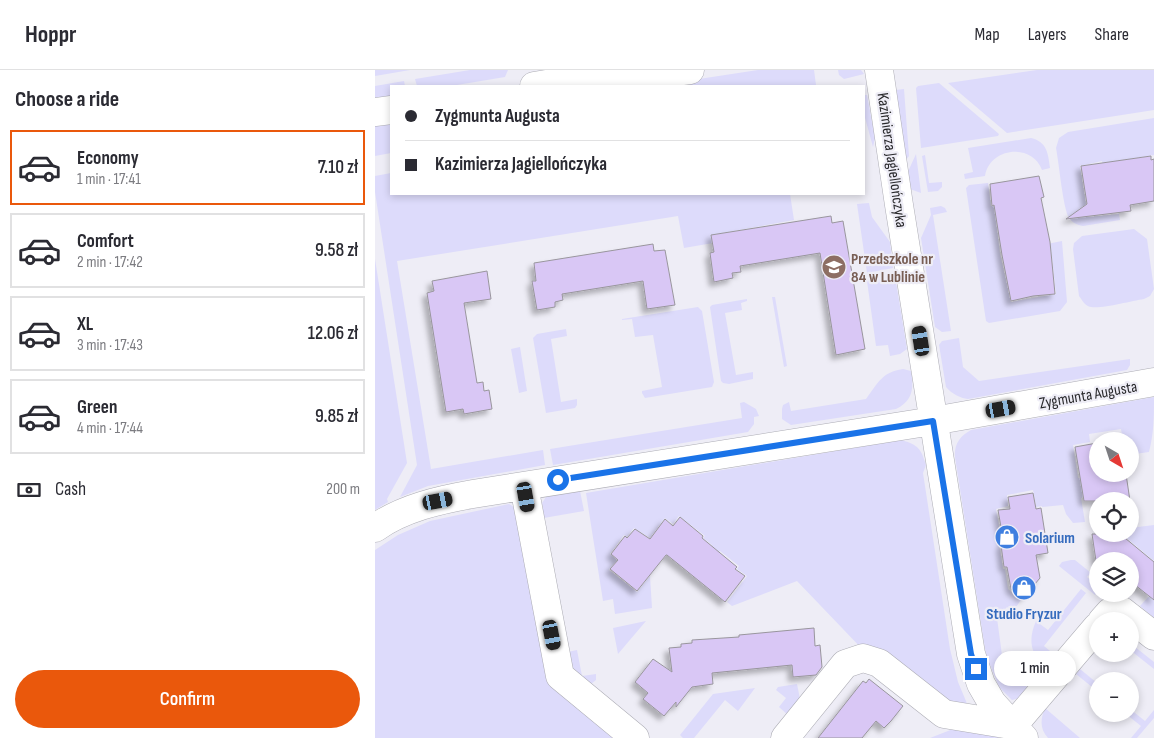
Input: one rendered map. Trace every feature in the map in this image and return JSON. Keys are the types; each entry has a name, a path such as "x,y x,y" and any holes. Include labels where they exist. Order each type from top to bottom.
{"street":[{"path":"540,85 611,73 651,75 690,70"},
{"name":"Kazimierza Jagiellończyka","path":"879,70 971,654 981,684 992,703 1018,732"},
{"path":"375,112 390,110"},
{"name":"Zygmunta Augusta","path":"375,528 402,514 438,501 933,421 1154,382"},
{"path":"524,486 560,676 635,738"},
{"path":"1110,612 1117,609 1123,612"},
{"path":"1139,624 1154,636"},
{"path":"785,738 845,664 863,658 879,663 944,714 1018,732 1023,716 1089,637"}],"shaded area":[{"path":"375,70 410,70 375,76"},
{"path":"470,70 508,70 505,77 457,85 417,85 415,79"},
{"path":"758,70 814,70 816,85 660,85"},
{"path":"838,70 861,70 864,74 844,79 839,75"},
{"path":"1037,70 1154,70 1154,110 1007,133 948,83"},
{"path":"404,81 405,85 390,85 390,96 375,99 375,86"},
{"path":"939,83 999,134 998,136 921,148 916,88 918,86"},
{"path":"904,89 909,156 905,161 896,90"},
{"path":"865,95 867,95 875,138 873,147 865,118"},
{"path":"1154,118 1154,155 1103,164 1102,161 1080,166 1088,217 1119,214 1120,220 1083,226 1069,218 1063,195 1056,148 1059,138 1068,132"},
{"path":"390,122 390,153 375,156 375,125"},
{"path":"1031,138 1044,145 1050,168 1042,170 1037,161 1030,155 1012,152 1003,154 995,159 988,166 985,176 965,179 964,174 973,172 968,148"},
{"path":"916,154 921,193 910,189 906,176"},
{"path":"925,155 929,183 942,182 942,187 938,191 928,192 922,156"},
{"path":"390,173 390,195 790,195 794,220 712,235 713,243 684,248 678,216 397,261 431,469 543,450 545,465 428,486 400,497 417,465 375,192 375,176"},
{"path":"988,183 991,206 994,206 1000,254 1011,302 1056,294 1051,250 1047,247 1047,244 1062,241 1067,302 1060,311 989,323 986,321 966,188 969,185"},
{"path":"869,203 872,217 890,242 893,268 867,273 857,204"},
{"path":"941,206 947,212 933,215 951,331 942,332 935,327 921,238 931,215 930,208"},
{"path":"1134,229 1147,239 1154,289 1150,296 1109,306 1091,307 1087,305 1079,296 1073,249 1074,243 1082,236"},
{"path":"375,259 407,463 387,499 388,502 375,510"},
{"path":"895,276 907,349 900,354 890,356 888,345 876,346 867,281"},
{"path":"772,297 775,297 787,366 784,367"},
{"path":"747,299 747,301 741,303 742,310 725,313 736,375 753,372 753,379 729,384 723,383 721,381 710,307 712,305"},
{"path":"698,307 702,311 714,382 712,387 645,398 642,391 662,387 653,335 635,337 632,319 622,319"},
{"path":"566,329 567,336 551,339 561,402 577,399 577,405 575,408 546,413 533,338 537,334"},
{"path":"959,338 963,367 979,381 1130,359 1130,365 1127,370 968,399 956,395 946,387 939,345 942,341"},
{"path":"520,347 527,391 519,393 511,349"},
{"path":"896,370 911,371 912,388 906,402 896,409 791,425 782,419 783,405 789,402 791,411 866,399 877,383 885,376"},
{"path":"1154,397 1153,431 1149,452 1139,453 1139,432 1122,432 1121,429 1089,432 1089,442 1073,445 1078,478 1082,478 1085,497 1081,498 1085,522 1073,523 1066,514 1063,505 1036,507 1033,490 1007,495 1008,506 996,509 1002,543 999,544 1008,589 1021,600 1013,611 1007,607 997,618 1004,670 1021,669 1026,678 1026,694 1012,700 999,687 986,655 955,457 957,444 971,430"},
{"path":"744,402 756,409 759,416 754,417 754,424 748,432 553,465 550,449 742,418 740,403"},
{"path":"901,440 918,448 923,455 926,465 923,473 950,649 958,682 971,713 865,652 797,581 732,606 727,602 747,576 737,569 739,566 720,551 717,554 710,548 712,545 703,538 705,536 679,516 673,524 665,518 650,538 634,528 627,537 624,535 610,554 617,560 609,570 637,592 650,576 652,608 615,614 613,599 603,601 586,493"},
{"path":"580,491 584,511 538,519 538,509 543,508 542,503 546,497"},
{"path":"509,504 514,507 516,515 520,515 549,684 614,738 375,738 375,550 398,535 430,521"},
{"path":"1154,525 1154,561 1131,542 1139,542 1139,527"},
{"path":"1075,560 1089,571 1087,577 1089,579 1089,590 1059,566 1062,562"},
{"path":"1081,589 1086,593 1044,646 1056,656 1049,664 1043,664 1035,654 1031,638 1036,621 1048,630"},
{"path":"1150,595 1154,598 1154,618 1140,606"},
{"path":"646,621 618,654 613,628"},
{"path":"577,650 582,676 596,674 596,680 591,684 576,678 563,653"},
{"path":"1139,650 1154,662 1154,669 1139,657"},
{"path":"1080,669 1089,676 1089,685 1076,674"},
{"path":"797,684 801,704 789,716 779,707 786,698 776,690 778,687"},
{"path":"755,688 738,711 725,700 694,738 683,738 680,735 713,694"},
{"path":"1045,708 1080,738 1048,738 1043,731 1042,724"},
{"path":"1154,710 1154,718 1137,738 1131,738 1141,726 1136,722 1139,722 1139,716 1145,721"},
{"path":"953,729 994,733 999,738 930,738"}],"building":[{"path":"1151,156 1151,160 1154,159 1154,201 1130,205 1131,211 1066,219 1087,204 1081,166"},
{"path":"1039,176 1044,197 1041,198 1050,242 1055,294 1011,301 994,205 992,206 990,184"},
{"path":"831,216 832,223 843,221 865,349 836,355 820,253 740,266 741,272 732,273 733,278 714,282 710,253 714,252 711,235"},
{"path":"653,244 654,251 665,250 675,305 647,309 643,281 562,294 563,300 555,302 555,307 537,310 532,281 536,281 534,263"},
{"path":"487,271 491,299 464,303 477,383 483,382 484,391 489,390 492,409 464,414 463,409 446,412 427,293 434,291 432,281"},
{"path":"1089,444 1089,482 1127,482 1129,492 1089,492 1089,501 1084,501 1075,447"},
{"path":"1033,493 1036,509 1041,508 1048,553 1036,555 1040,578 1023,598 1011,589 1007,567 1004,567 1001,545 1004,544 998,510 1010,509 1008,497"},
{"path":"680,517 737,567 735,569 745,576 725,602 667,555 637,591 610,569 618,560 611,554 625,536 627,538 635,529 650,539 665,519 673,526"},
{"path":"1093,542 1130,542 1154,562 1154,600 1139,588 1139,552 1095,552"},
{"path":"814,628 815,646 820,645 822,667 816,675 793,677 792,665 712,673 713,684 692,687 676,707 676,702 664,716 643,699 648,693 635,682 653,659 672,672 669,648 681,647 681,644 692,643 692,640 739,637 739,635"},
{"path":"869,679 903,706 891,721 884,728 876,721 862,738 818,738 863,681 866,683"}],"place":[{"name":"Przedszkole nr 84 w Lublinie","path":"834,267"},
{"name":"Solarium","path":"1007,537"},
{"name":"Studio Fryzur","path":"1024,588"}],"route":[{"path":"558,480 933,421 971,654 976,669"}]}
